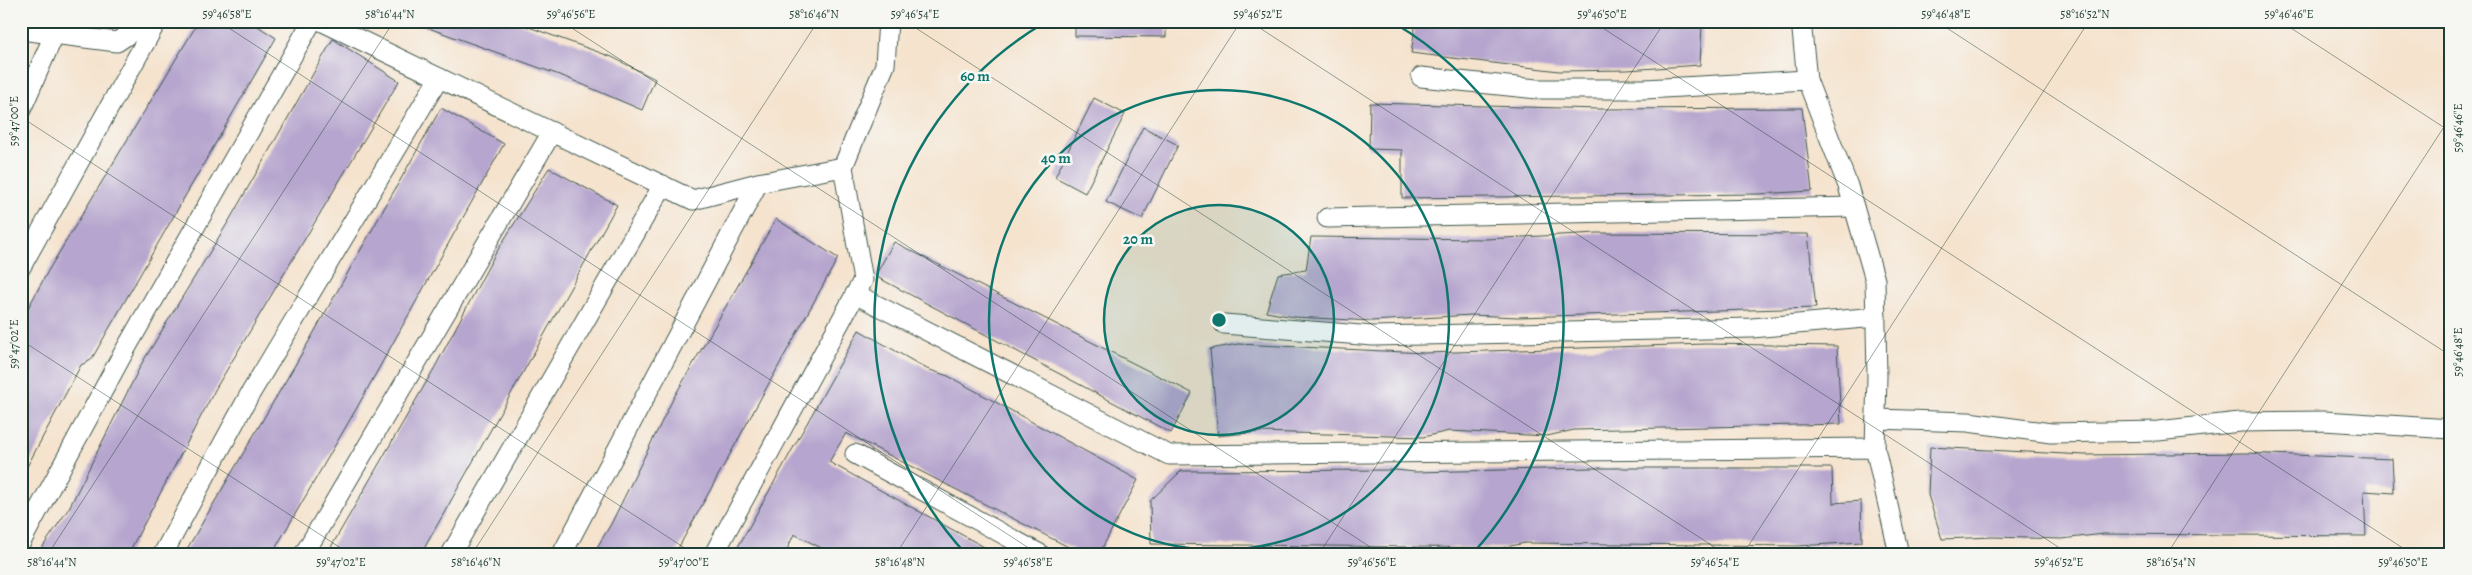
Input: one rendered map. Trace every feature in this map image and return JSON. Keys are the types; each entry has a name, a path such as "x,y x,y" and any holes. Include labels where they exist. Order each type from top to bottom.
{"lane":[{"path":"21,30 117,42 148,21"},
{"path":"21,267 157,21"},
{"path":"21,542 120,359 312,21"},
{"path":"321,21 693,200 758,183 843,167"},
{"path":"714,554 863,280 843,167 885,65 888,21"},
{"path":"1801,21 1807,80 1854,207 1875,280 1875,448 1899,554"},
{"path":"21,110 54,35"},
{"path":"1421,77 1537,89 1645,89 1807,80"},
{"path":"163,554 250,394 440,78"},
{"path":"304,554 552,132"},
{"path":"562,554 758,183"},
{"path":"451,554 663,185"},
{"path":"1327,218 1854,207"},
{"path":"855,294 1169,455 1875,448"},
{"path":"1224,324 1373,336 1752,328 1876,317"},
{"path":"1876,419 1968,422 2051,433 2158,431 2240,422 2286,421 2324,421 2451,429"},
{"path":"855,454 1040,554"}],"building":[{"path":"199,21 250,21 276,38 91,360 81,365 21,478 21,321 48,271"},
{"path":"409,21 512,21 612,57 655,79 642,110 565,77"},
{"path":"1075,21 1166,21 1166,37 1075,36"},
{"path":"1416,21 1683,21 1702,24 1700,65 1627,70 1559,71 1411,53"},
{"path":"333,39 399,81 216,388 128,554 38,554 69,508 142,363 230,219"},
{"path":"1094,98 1125,114 1085,193 1055,177"},
{"path":"1370,103 1600,109 1802,108 1812,191 1759,194 1402,198 1402,150 1369,149"},
{"path":"441,108 504,144 355,411 272,554 184,554 308,343"},
{"path":"1143,127 1178,145 1142,219 1106,202"},
{"path":"549,168 617,205 421,554 327,554 435,367 494,256"},
{"path":"776,219 838,258 675,554 593,554 611,524 673,399"},
{"path":"1597,233 1808,234 1816,308 1518,317 1471,315 1372,321 1294,317 1266,312 1278,274 1306,270 1311,237 1486,239"},
{"path":"894,242 1192,393 1171,433 875,276"},
{"path":"859,330 927,369 948,376 1138,480 1099,554 1082,554 846,433 829,462 997,554 833,554 794,534 785,554 734,554"},
{"path":"1238,344 1425,353 1706,344 1837,346 1841,424 1574,430 1547,436 1449,431 1423,437 1260,432 1218,436 1210,349"},
{"path":"1930,447 2085,455 2245,453 2392,459 2394,493 2364,491 2366,536 2103,534 2062,539 1993,537 1942,539 1928,495"},
{"path":"1590,468 1832,468 1833,503 1861,501 1862,542 1798,546 1525,543 1501,548 1151,544 1150,501 1181,471 1395,470 1415,472"}]}
